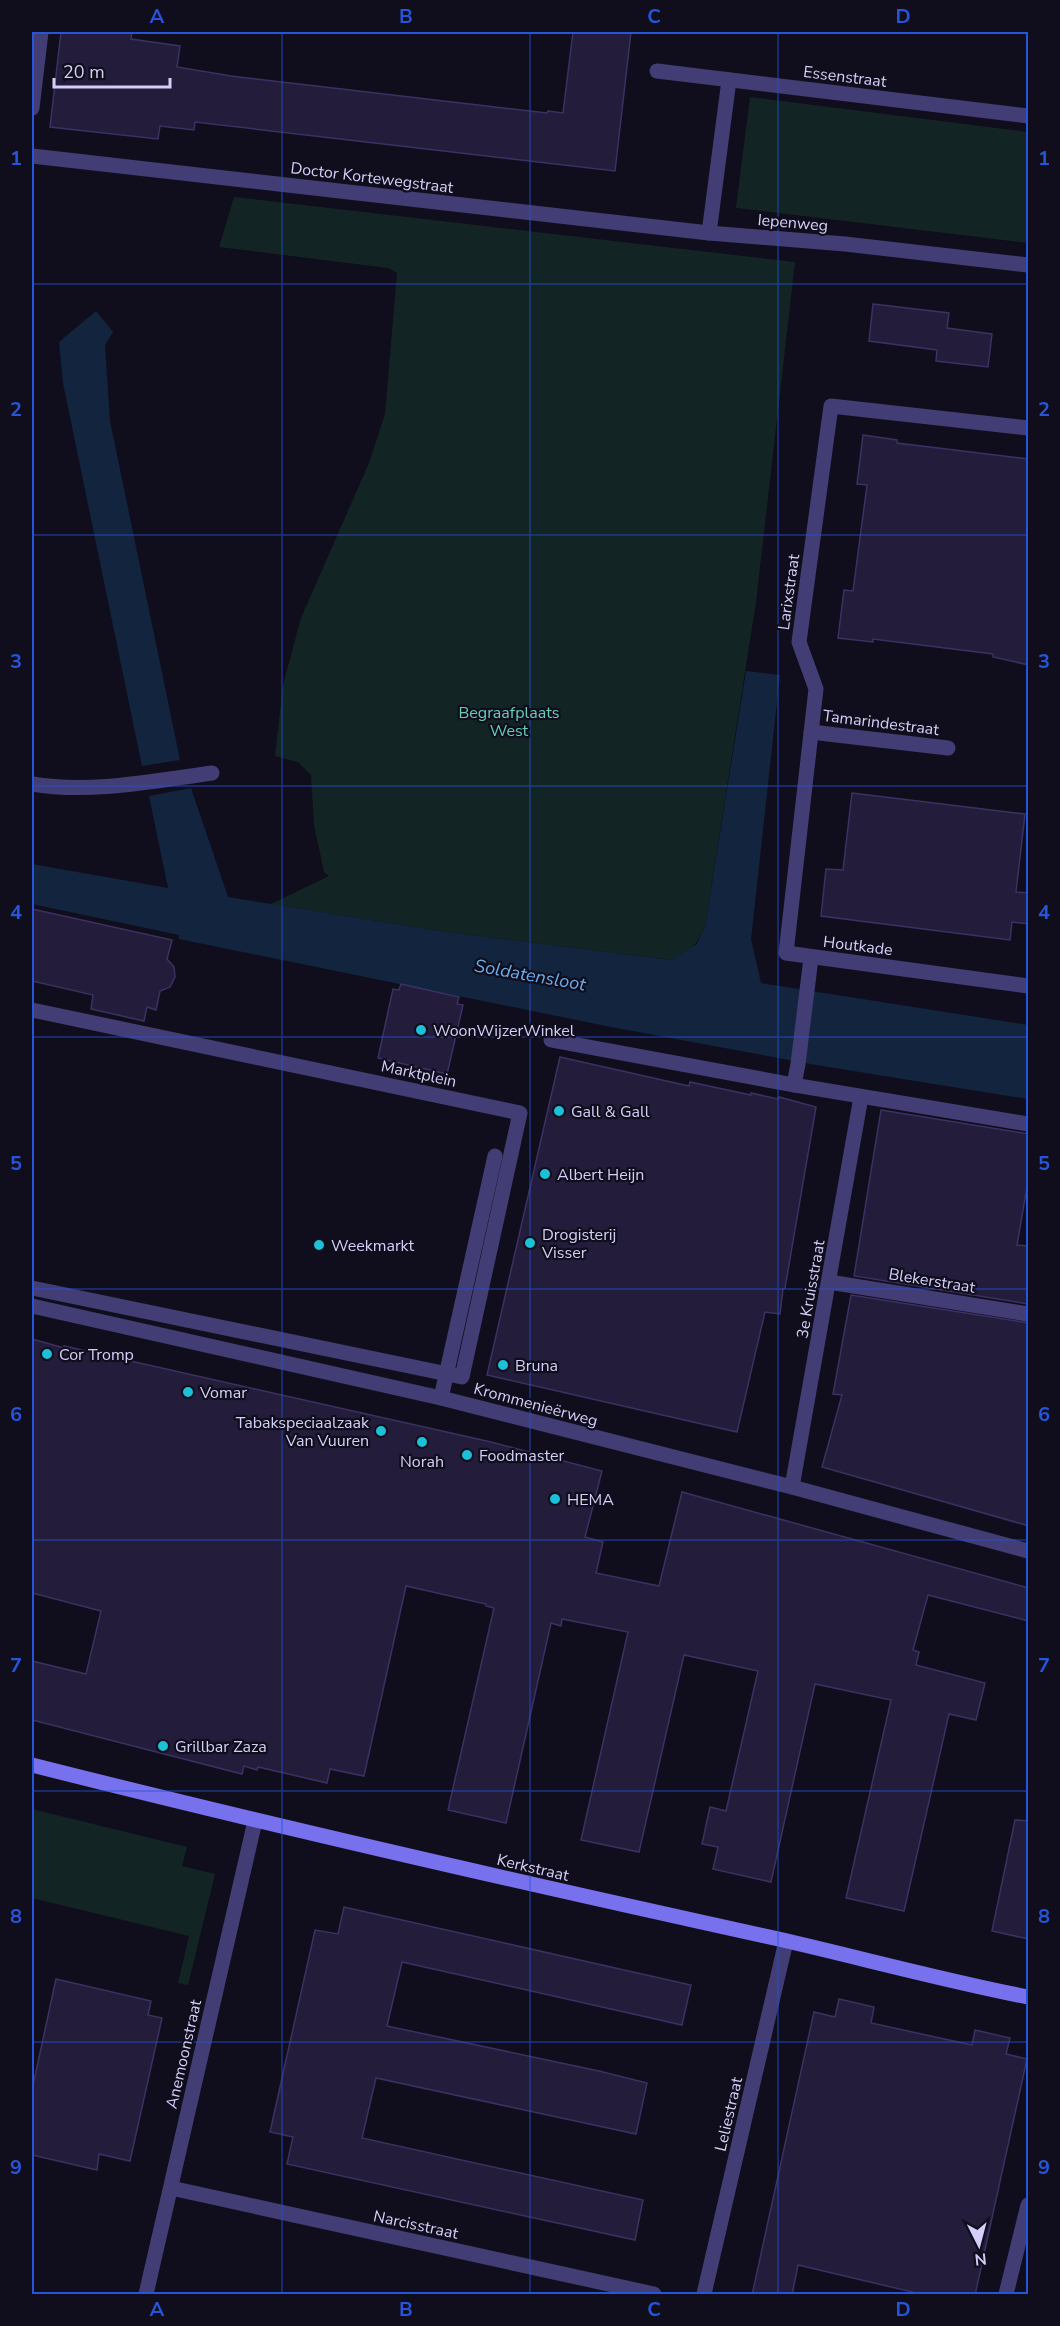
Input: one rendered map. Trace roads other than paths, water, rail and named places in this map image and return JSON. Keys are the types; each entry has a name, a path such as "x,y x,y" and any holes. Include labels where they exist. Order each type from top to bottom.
{"street":[{"path":"32,108 41,32"},
{"name":"Essenstraat","path":"657,71 1029,116"},
{"path":"709,233 729,80"},
{"name":"Doctor Kortewegstraat","path":"32,156 709,233"},
{"name":"Iepenweg","path":"709,233 844,244 1029,265"},
{"name":"Larixstraat","path":"811,958 786,953 816,689 800,642 831,406 1029,428"},
{"name":"Tamarindestraat","path":"810,732 948,748"},
{"path":"32,784 57,788 93,786 212,773"},
{"name":"Houtkade","path":"794,1085 811,958 1029,986"},
{"name":"Marktplein","path":"32,1010 520,1113 462,1377 446,1374"},
{"path":"551,1040 861,1097 1029,1124"},
{"name":"3e Kruisstraat","path":"792,1487 861,1097"},
{"path":"441,1398 495,1156"},
{"name":"Blekerstraat","path":"829,1282 1029,1314"},
{"path":"32,1287 446,1374"},
{"name":"Krommenieërweg","path":"32,1305 441,1398 792,1487 1029,1551"},
{"name":"Kerkstraat","path":"32,1765 255,1821 786,1941 951,1982 1029,1997"},
{"name":"Anemoonstraat","path":"146,2295 255,1821"},
{"name":"Leliestraat","path":"704,2295 786,1941"},
{"name":"Narcisstraat","path":"171,2188 654,2295"},
{"path":"1006,2295 1029,2205"}],"water":[{"path":"96,311 113,332 105,345 110,421 180,760 142,766 63,383 59,342"},
{"name":"Soldatensloot","path":"746,671 780,675 751,939 761,983 1028,1025 1028,1099 816,1065 611,1027 179,939 179,935 32,904 32,864 168,888 149,796 191,788 228,897 446,932 671,960 697,944 705,927"}],"place":[{"name":"WoonWijzerWinkel","path":"421,1030"},
{"name":"Gall & Gall","path":"559,1111"},
{"name":"Albert Heijn","path":"545,1174"},
{"name":"Drogisterij Visser","path":"530,1243"},
{"name":"Weekmarkt","path":"319,1245"},
{"name":"Cor Tromp","path":"47,1354"},
{"name":"Bruna","path":"503,1365"},
{"name":"Vomar","path":"188,1392"},
{"name":"Tabakspeciaalzaak Van Vuuren","path":"381,1431"},
{"name":"Norah","path":"422,1442"},
{"name":"Foodmaster","path":"467,1455"},
{"name":"HEMA","path":"555,1499"},
{"name":"Grillbar Zaza","path":"163,1746"}],"park label":[{"name":"Begraafplaats West","path":"509,721"}]}
